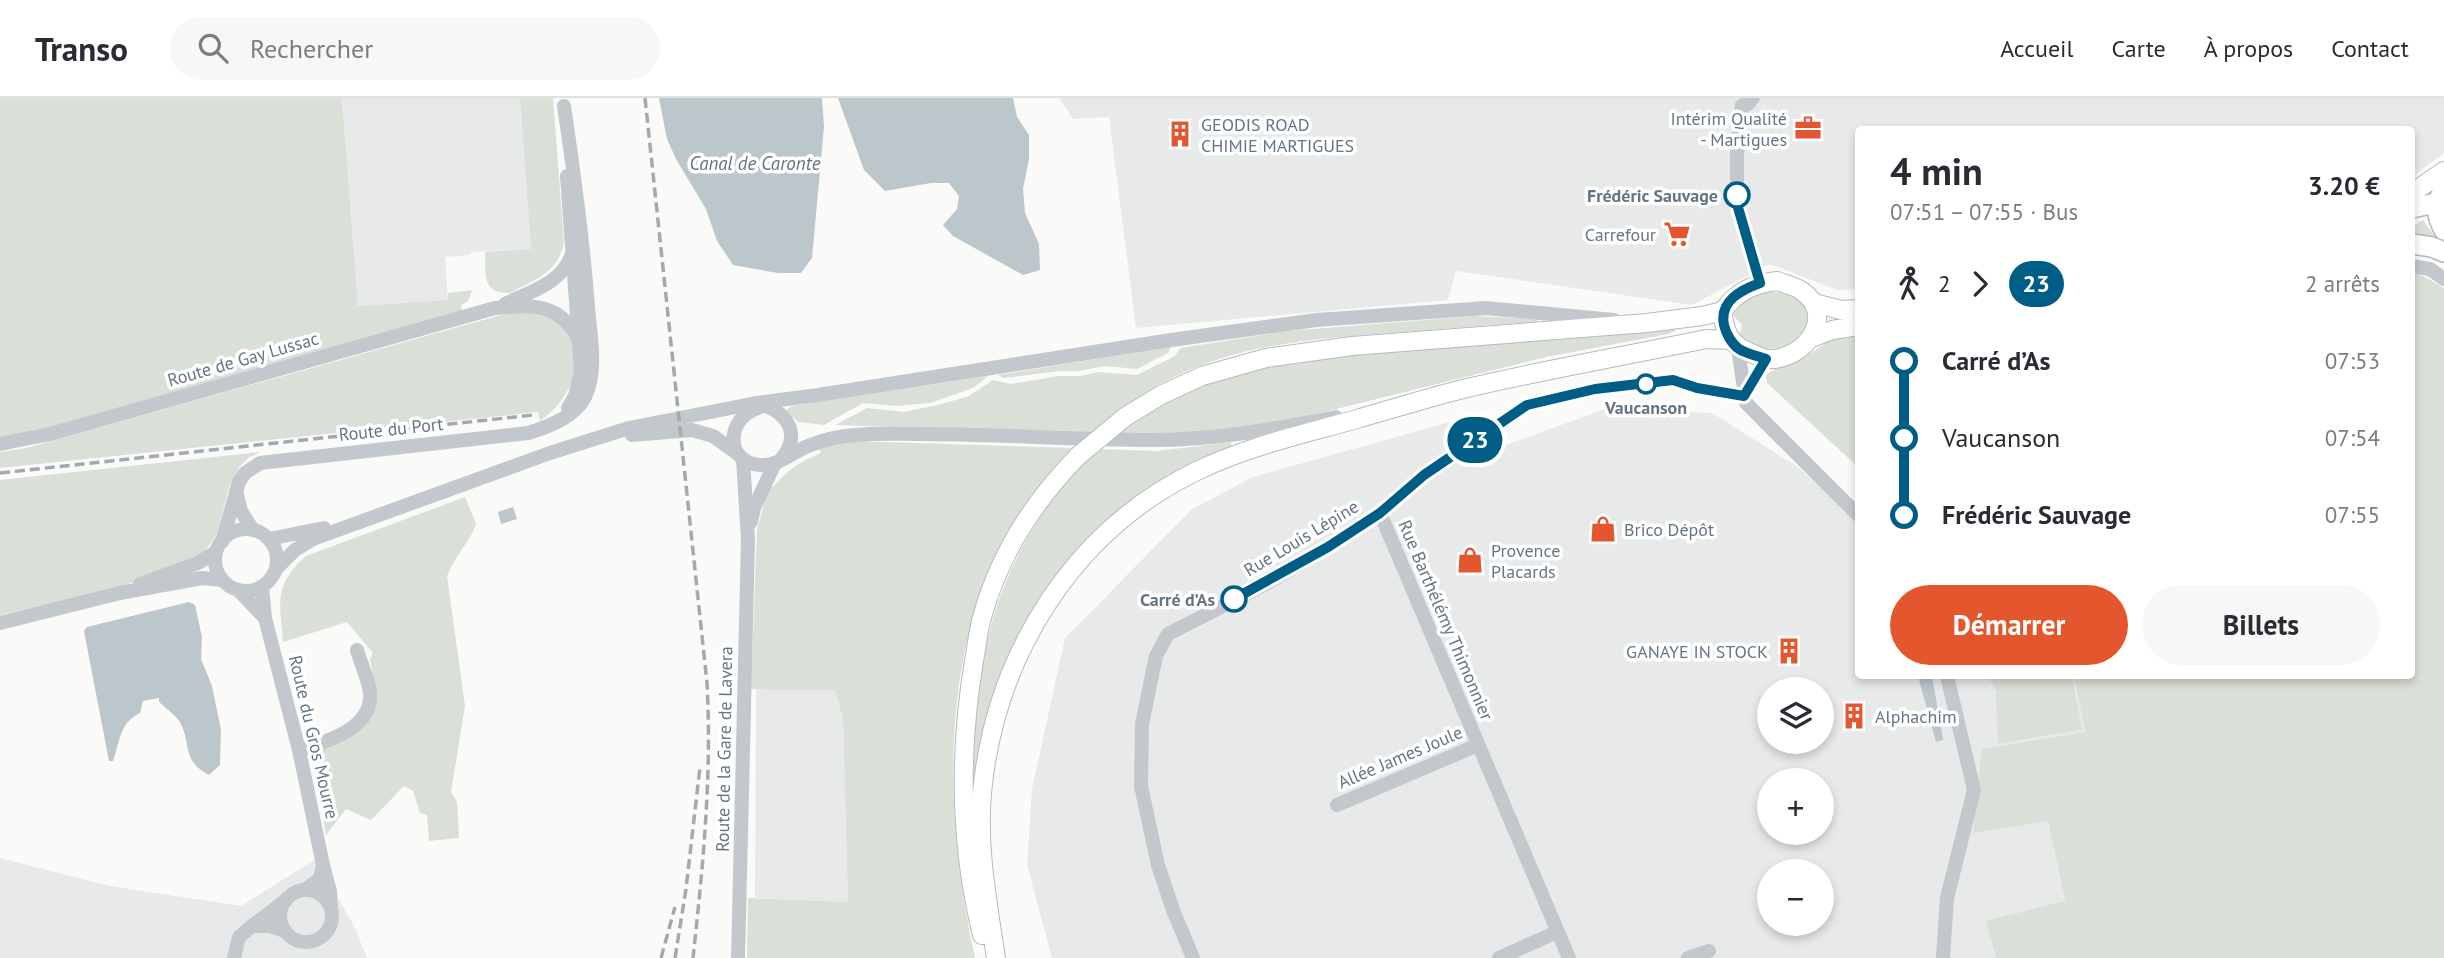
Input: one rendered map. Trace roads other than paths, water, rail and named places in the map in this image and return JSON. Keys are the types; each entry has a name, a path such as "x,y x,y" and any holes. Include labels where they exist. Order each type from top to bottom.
{"highway":[{"path":"2415,207 2442,199"},
{"path":"2442,199 2437,215 2444,230"},
{"path":"2415,244 2444,252"}],"main road":[{"path":"2415,191 2444,171"},
{"path":"2415,218 2442,199"},
{"path":"988,958 971,883 964,792 967,715 982,615 1017,534 1040,500 1078,456 1125,417 1161,395 1202,376 1266,358 1352,346 1647,323 1702,316 1723,310 1732,298 1746,288 1760,283 1777,281 1803,291 1814,303 1841,310 1855,309"},
{"path":"996,958 985,881 981,823 982,794 999,704 1013,664 1034,623 1059,585 1108,529 1166,489 1198,471 1269,444 1464,389 1706,339 1766,359 1792,354 1812,338 1817,325 1814,303"},
{"path":"1723,310 1726,332 1737,351"},
{"path":"1812,338 1832,330 1855,326"}],"street":[{"path":"1743,101 1737,153 1737,204 1760,283"},
{"name":"Route du Port","path":"219,547 236,490 245,473 260,463 528,433 560,420 579,406 589,382 592,360 571,255 564,102"},
{"name":"Route du Port","path":"560,420 575,396 581,372 578,193 564,102"},
{"name":"Route de Gay Lussac","path":"0,444 50,434 495,308 547,284 562,273 571,255"},
{"path":"2415,266 2430,269 2444,279"},
{"name":"Route de Gay Lussac","path":"547,284 558,283 579,292"},
{"name":"Route de Gay Lussac","path":"495,308 526,306 550,309 579,292"},
{"path":"276,569 295,550 313,539 550,453 664,419 1190,337 1317,320 1486,308 1647,323"},
{"path":"550,309 566,320 579,339"},
{"path":"1673,380 1726,383 1732,378 1737,351"},
{"path":"1737,351 1745,400 1855,512"},
{"path":"1745,400 1766,359"},
{"name":"Rue Barthélémy Thimonnier","path":"1569,958 1380,513 1424,475 1527,405 1595,389 1673,380 1745,400"},
{"path":"741,456 733,439 736,424 761,404"},
{"path":"761,404 785,418 790,427 792,439 789,450 778,461"},
{"path":"596,439 692,430 713,436 754,465 766,466 813,444 856,435 968,434 1184,439 1255,433 1410,404"},
{"name":"Route de la Gare de Lavera","path":"738,958 747,540 741,456"},
{"name":"Route de la Gare de Lavera","path":"747,540 754,508 778,461"},
{"path":"0,623 120,593 202,578 222,580 238,590 247,591 262,587 276,569 275,548 269,539 253,530 241,511 236,490"},
{"path":"269,539 383,513"},
{"name":"Rue Louis Lépine","path":"1193,958 1158,865 1141,786 1142,724 1156,656 1168,634 1266,583 1380,513"},
{"path":"120,593 198,563 235,532 253,530"},
{"path":"219,547 215,562 222,580"},
{"name":"Route du Gros Mourre","path":"262,587 265,618 299,750 330,891 331,907"},
{"name":"Route du Gros Mourre","path":"238,590 265,618"},
{"path":"299,750 345,733 365,712 369,702 369,690 357,650"},
{"path":"1943,958 1947,898 1974,790 1948,679"},
{"name":"Allée James Joule","path":"1337,805 1478,745"},
{"path":"234,958 239,937 290,895 305,890 320,879 323,865"},
{"path":"251,926 270,926 285,931 298,940 314,940 328,931 331,907 320,894 305,890"},
{"path":"285,901 281,915 285,931"},
{"path":"1499,958 1557,932"},
{"path":"1688,958 1709,951"}],"water":[{"name":"Canal de Caronte","path":"659,98 822,98 824,127 812,258 801,273 778,273 733,265 717,241 706,209 667,139"},
{"name":"Canal de Caronte","path":"838,98 1013,98 1017,117 1029,135 1029,159 1023,189 1025,213 1039,244 1040,270 1023,275 953,236 943,225 957,209 959,196 949,183 931,183 885,191 864,170"},
{"path":"513,507 517,519 501,524 498,512"},
{"path":"189,602 195,605 202,637 201,659 212,686 221,730 220,765 209,775 194,764 180,722 159,702 159,698 143,701 140,713 124,728 113,761 109,761 84,631 87,627"},
{"path":"1919,679 1933,679 1943,740 1936,742"}],"railway":[{"path":"645,98 707,683 707,787 693,958"},
{"path":"0,473 533,415"},
{"path":"675,958 700,767"},
{"path":"661,958 675,907"}],"place":[{"name":"Intérim Qualité - Martigues","path":"1808,128"},
{"name":"GEODIS ROAD CHIMIE MARTIGUES","path":"1180,134"},
{"name":"Frédéric Sauvage","path":"1737,195"},
{"name":"Carrefour","path":"1677,234"},
{"name":"Vaucanson","path":"1646,384"},
{"name":"Brico Dépôt","path":"1603,529"},
{"name":"Provence Placards","path":"1470,560"},
{"name":"Carré d’As","path":"1234,599"},
{"name":"GANAYE IN STOCK","path":"1789,651"},
{"name":"Alphachim","path":"1854,716"}]}
